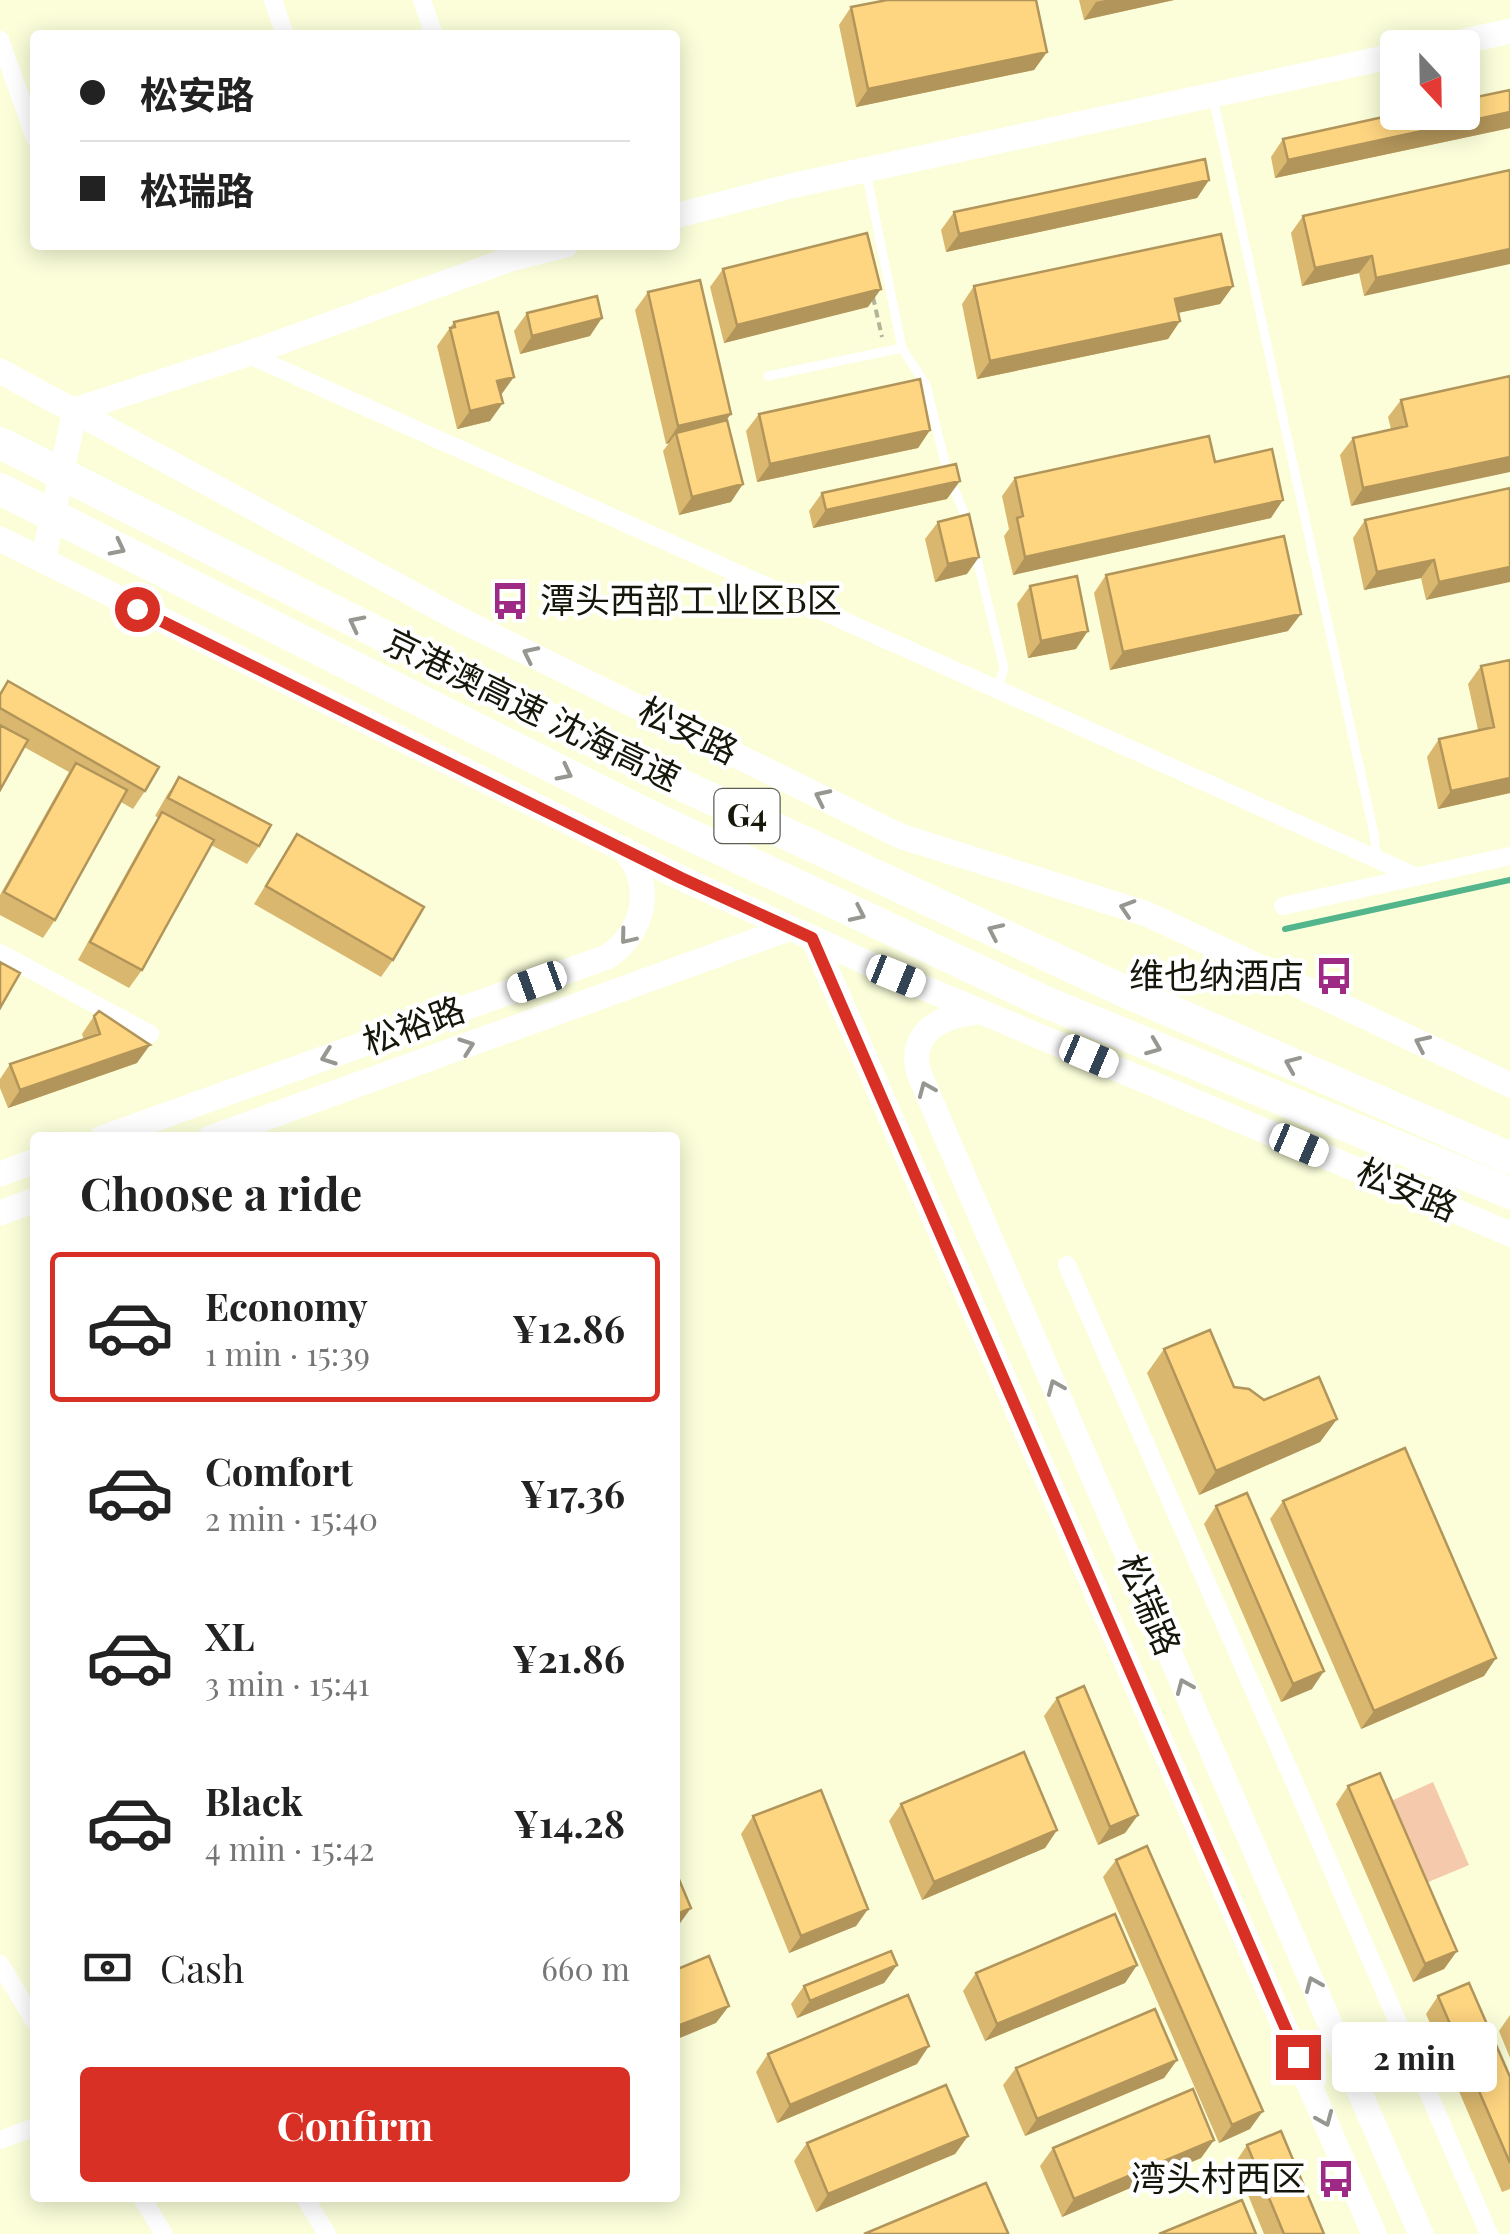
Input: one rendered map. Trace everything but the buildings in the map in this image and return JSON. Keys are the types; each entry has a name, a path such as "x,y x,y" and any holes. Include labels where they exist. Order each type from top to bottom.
{"highway":[{"name":"京港澳高速 沈海高速","path":"0,443 673,781 1115,987 1510,1158"},
{"name":"京港澳高速 沈海高速","path":"0,489 648,815 1007,984 1510,1193"}],"street":[{"path":"273,0 282,30"},
{"path":"422,0 432,30"},
{"path":"1480,38 1510,31"},
{"path":"0,40 30,124"},
{"path":"680,215 866,170 1380,60"},
{"path":"42,561 75,410 247,354 505,253"},
{"path":"247,354 1417,877"},
{"name":"松安路","path":"0,372 462,620 900,836 1147,914 1510,1086"},
{"name":"松安路","path":"0,539 624,849 802,932 1510,1234"},
{"name":"松裕路","path":"119,1132 606,957 629,939 640,917 643,896 638,874 624,849"},
{"path":"1283,906 1510,856"},
{"name":"松裕路","path":"227,1132 802,932"},
{"name":"松瑞路","path":"802,932 1374,2234"},
{"path":"0,953 150,1034"},
{"name":"松瑞路","path":"984,1012 952,1018 921,1037 915,1054 920,1076 1421,2234"},
{"path":"0,1174 30,1163"},
{"path":"0,1213 30,1202"},
{"path":"1066,1265 1489,2234"},
{"path":"0,1964 30,2014"},
{"path":"0,2140 30,2129"},
{"path":"144,2202 160,2233"},
{"path":"307,2202 327,2234"}],"lane":[{"path":"1212,95 1377,859"},
{"path":"866,170 902,348 926,386 948,475 968,522 1004,668 997,689"},
{"path":"768,376 902,348"}],"path":[{"path":"872,288 882,337"}],"shaded area":[{"path":"1433,1782 1469,1865 1426,1883 1391,1801"}],"waterway":[{"path":"1285,929 1510,880"}],"place":[{"name":"潭头西部工业区B区","path":"510,601"},
{"name":"维也纳酒店","path":"1334,976"},
{"name":"湾头村西区","path":"1336,2179"}],"route":[{"path":"137,609 681,878 812,938 1298,2057"}]}
